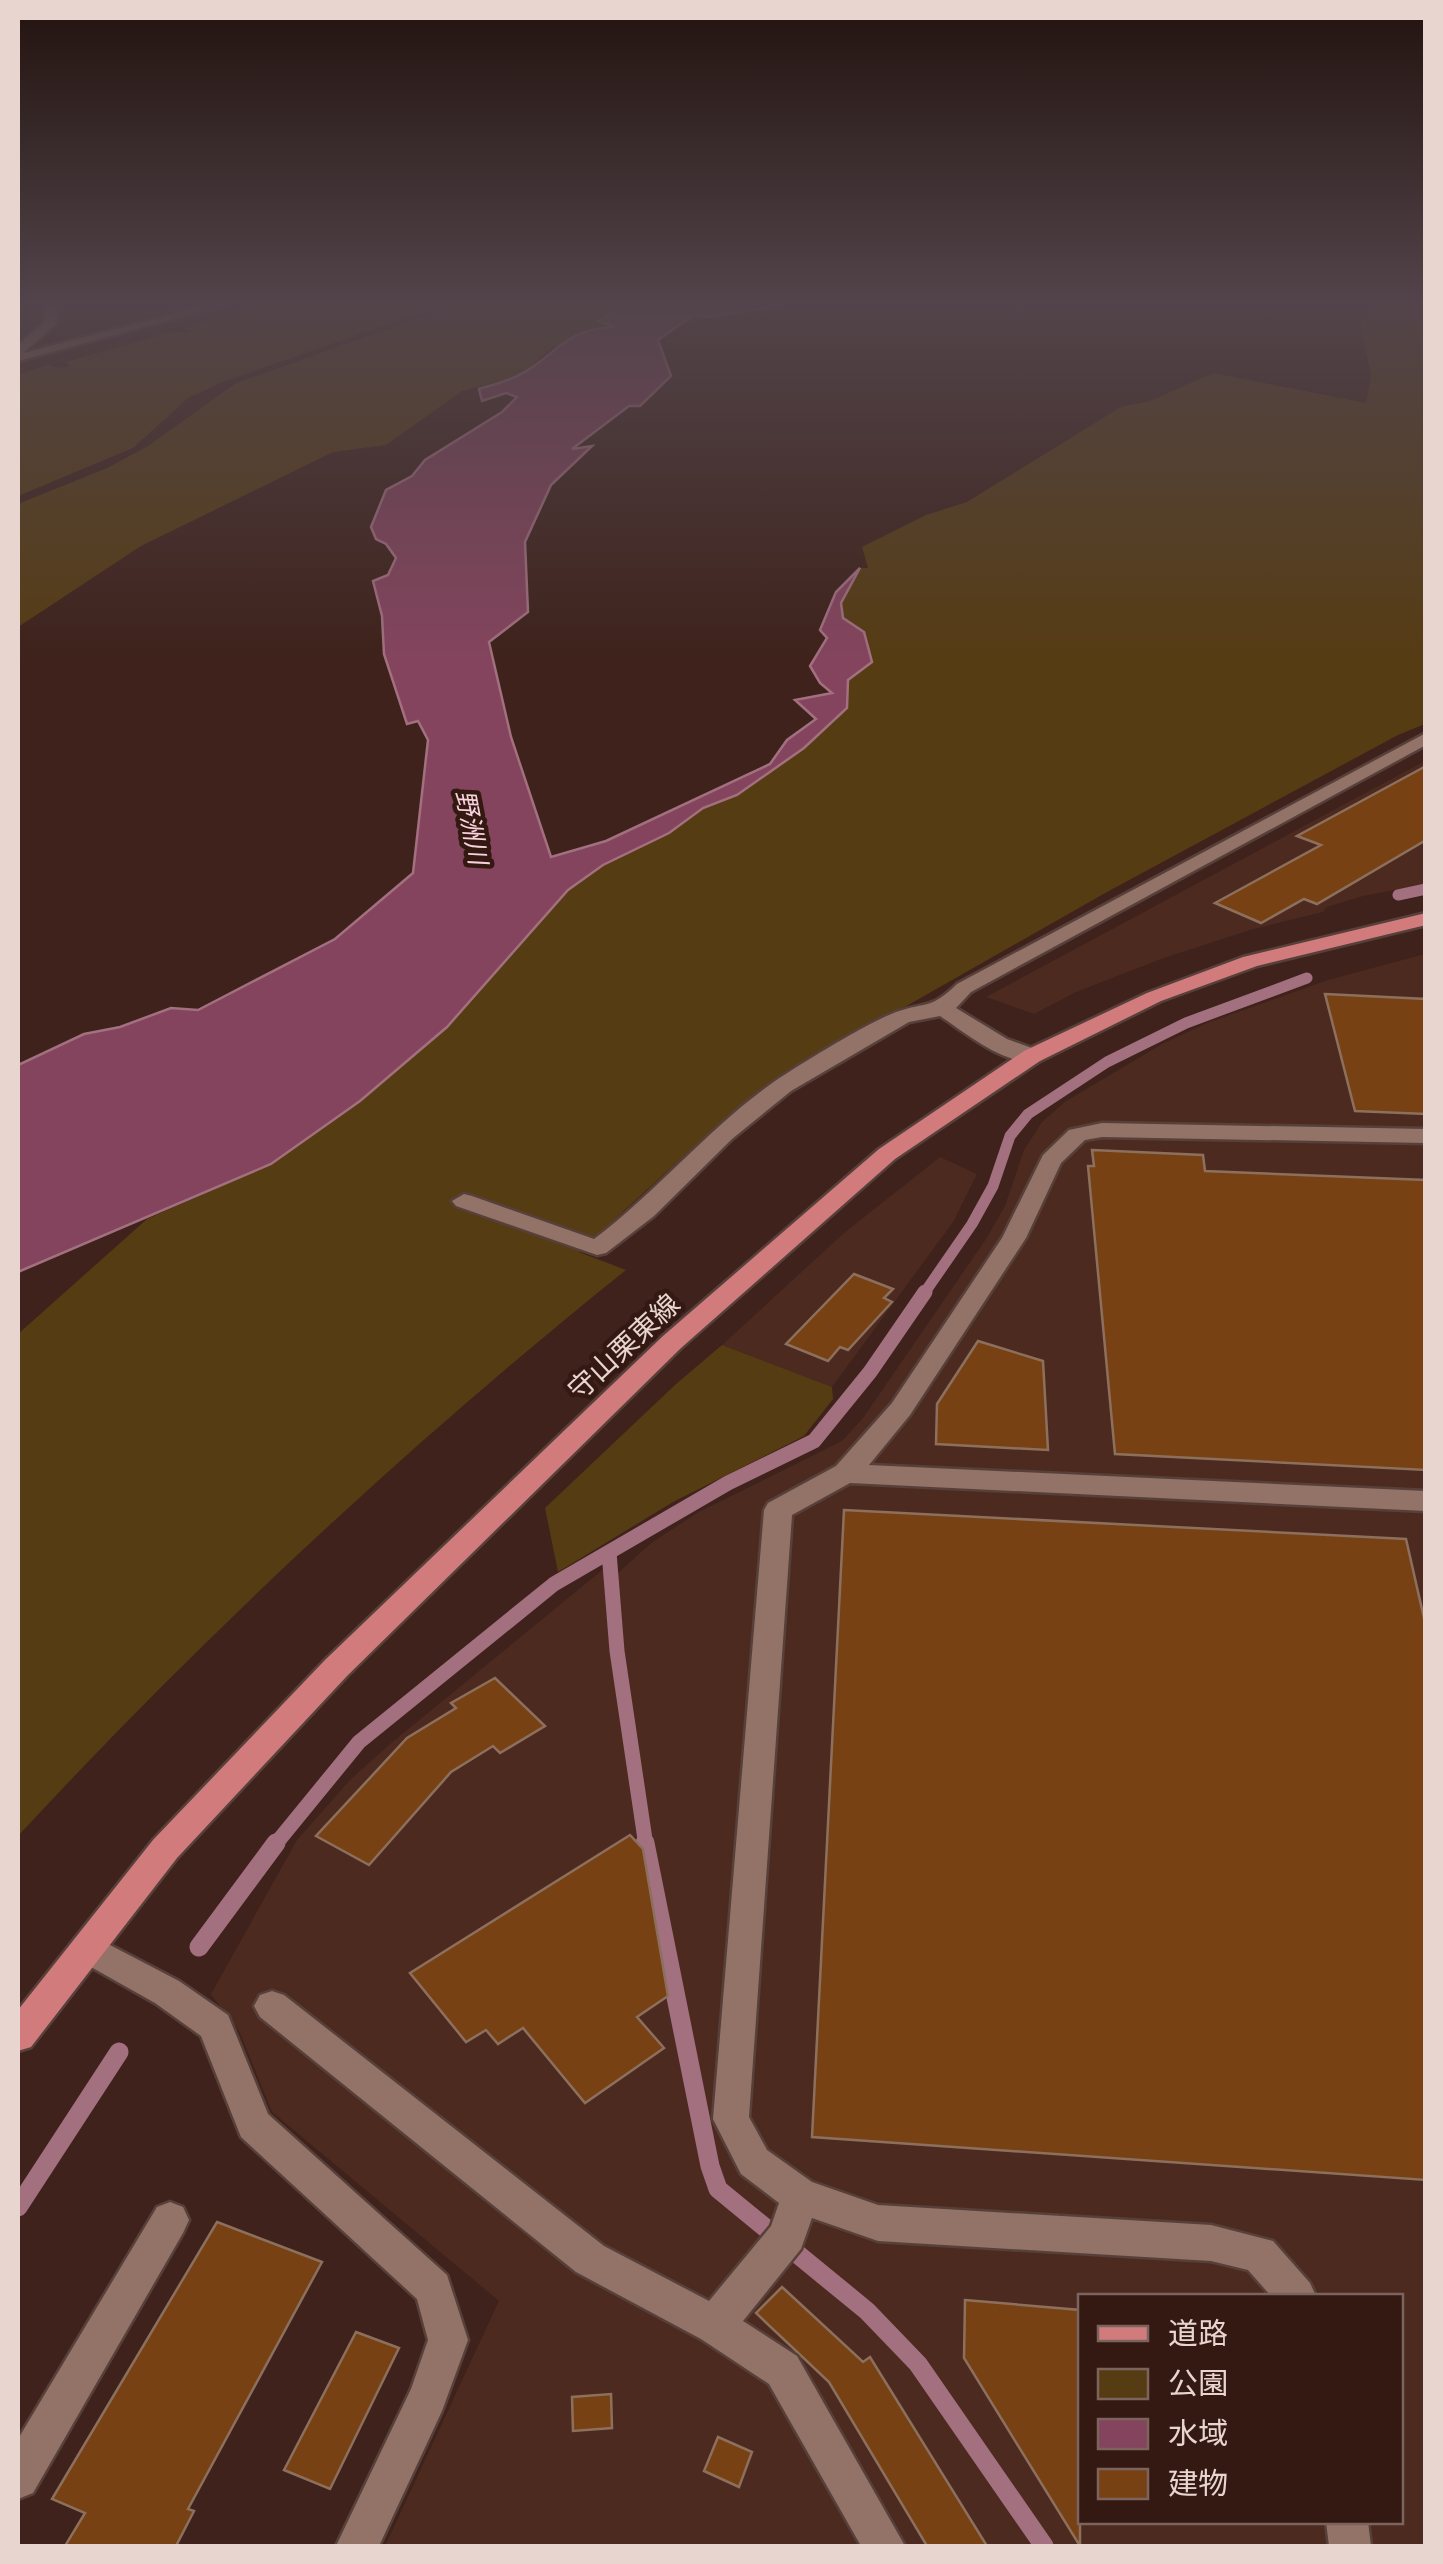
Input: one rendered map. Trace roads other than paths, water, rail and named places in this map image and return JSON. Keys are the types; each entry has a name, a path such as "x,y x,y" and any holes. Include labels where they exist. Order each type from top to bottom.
{"main road":[{"name":"守山栗東線","path":"18,2036 165,1849 336,1668 672,1342 887,1154 1032,1056 1154,996 1250,961 1426,919"}],"street":[{"path":"464,1200 597,1248 646,1211 724,1134 783,1086 902,1017 943,1009 981,978 1426,738"},
{"path":"943,1009 999,1044 1032,1056"},
{"path":"1294,2294 1259,2254 1211,2243 878,2222 800,2196 754,2162 731,2120 778,1510 846,1473 901,1410 1014,1238 1051,1160 1077,1136 1102,1130 1426,1136"},
{"path":"846,1473 1426,1501"},
{"path":"86,1948 166,1992 214,2026 254,2125 434,2288 448,2340 428,2397 357,2546"},
{"path":"272,2006 590,2259 715,2324 782,2370 884,2546"},
{"path":"715,2324 780,2244 800,2196"},
{"path":"18,2478 170,2220"}],"water":[{"name":"野洲川","path":"485,423 607,423 572,449 592,446 551,485 525,542 528,612 489,642 511,737 551,857 606,841 770,764 787,740 816,719 795,700 832,693 810,666 827,638 820,630 836,592 860,568 841,603 843,618 864,632 872,662 848,680 847,708 804,748 737,795 703,808 669,833 603,865 568,890 447,1027 360,1101 271,1164 18,1272 18,1065 84,1034 120,1027 171,1008 198,1010 335,939 413,873 428,740 418,721 407,724 384,654 382,616 373,581 388,575 396,558 386,544 376,539 371,527 386,490 412,476 425,460"}],"waterway":[{"path":"1398,895 1426,889"},
{"path":"923,1295 972,1224 993,1186 1010,1136 1028,1114 1107,1062 1186,1023 1307,978"},
{"path":"609,1552 728,1483 814,1441 870,1372 925,1292"},
{"path":"274,1846 359,1742 554,1584 609,1552"},
{"path":"609,1552 617,1651 646,1846"},
{"path":"199,1947 276,1843"},
{"path":"645,1843 710,2166 718,2189 867,2311 918,2364 1044,2546"},
{"path":"18,2207 119,2052"}]}
